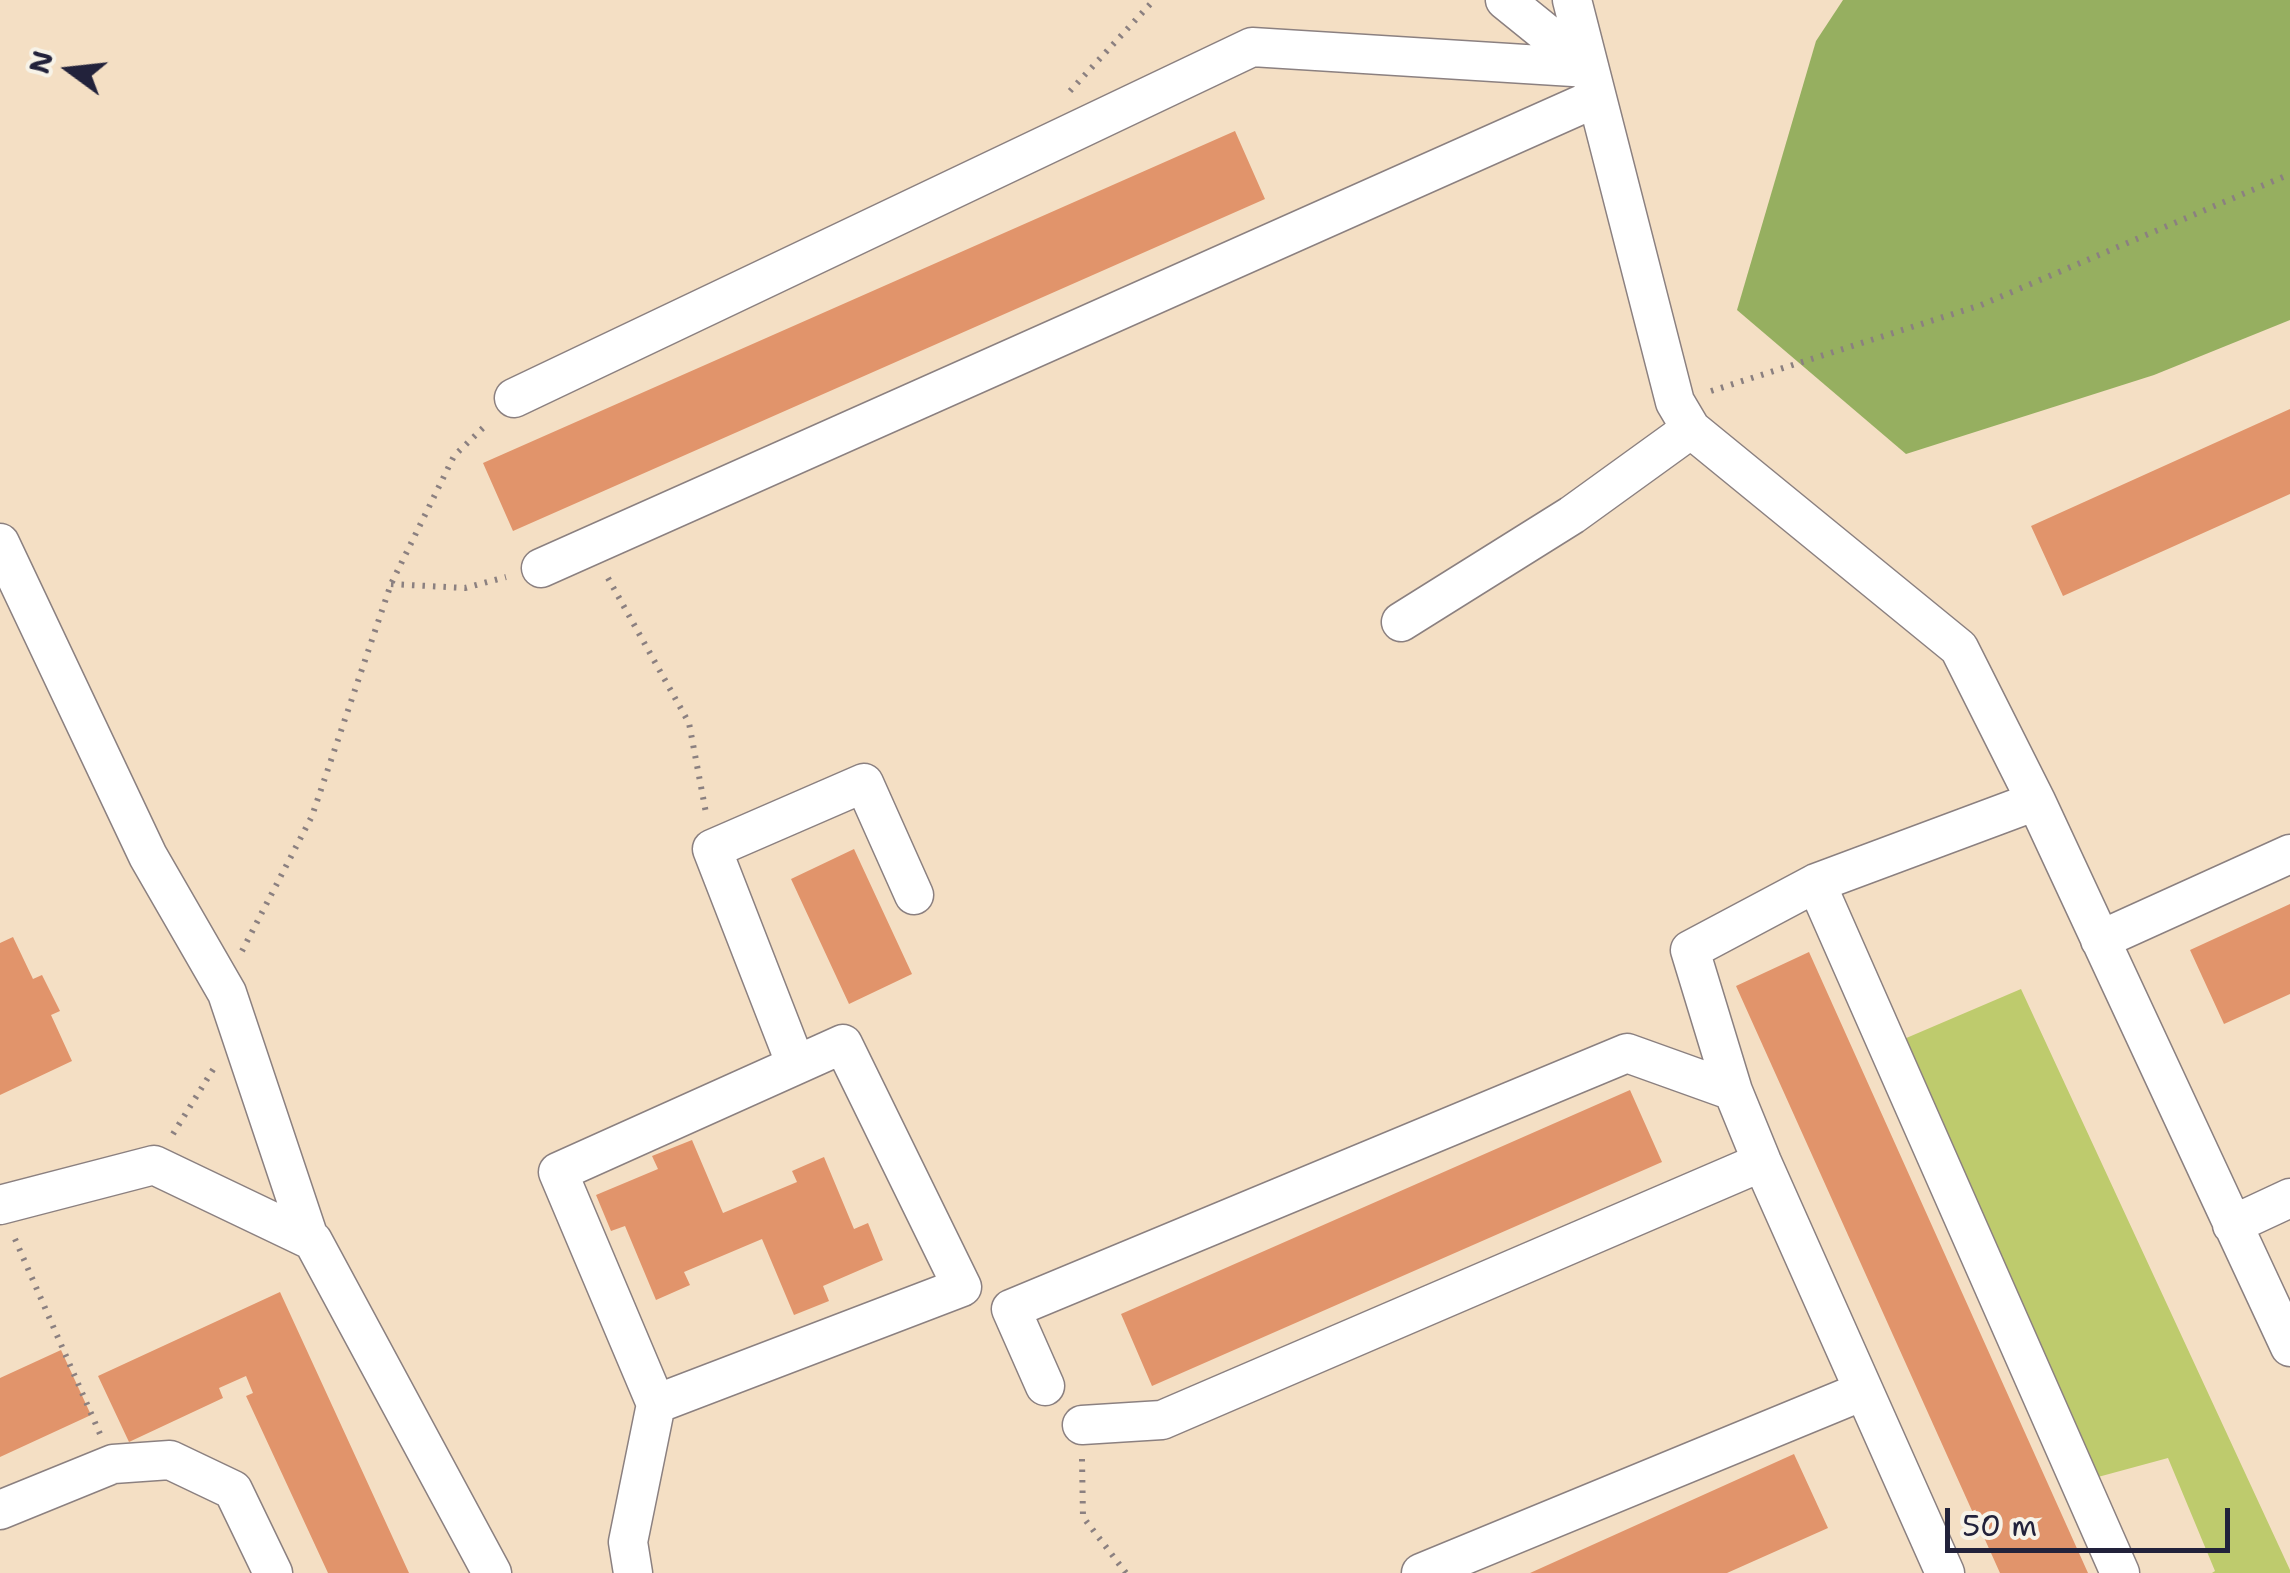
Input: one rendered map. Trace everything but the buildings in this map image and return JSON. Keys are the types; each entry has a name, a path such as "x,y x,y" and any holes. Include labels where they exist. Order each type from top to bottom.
{"street":[{"path":"1504,0 1593,83"},
{"path":"1572,0 1683,416 1959,648 2036,801 2290,1346"},
{"path":"514,398 1252,47 1593,83"},
{"path":"541,568 1593,83"},
{"path":"1401,622 1572,515 1683,416"},
{"path":"0,542 148,856 224,986 309,1238 492,1573"},
{"path":"796,1065 712,848 864,782 914,895"},
{"path":"1945,1573 1762,1162 1733,1091 1690,950 1816,882 2036,801"},
{"path":"2100,940 2290,854"},
{"path":"1816,882 2120,1573"},
{"path":"633,1573 628,1542 656,1404 558,1172 843,1044 962,1287 1012,1309 1046,1386"},
{"path":"1012,1309 1627,1053 1733,1091"},
{"path":"1082,1424 1162,1420 1762,1162"},
{"path":"4,1214 154,1164 309,1238"},
{"path":"2232,1224 2290,1198"},
{"path":"656,1404 962,1287"},
{"path":"1421,1573 1863,1390"},
{"path":"0,1510 113,1464 170,1460 233,1490 272,1573"}],"path":[{"path":"1064,98 1154,0"},
{"path":"1683,416 1981,305 2290,174"},
{"path":"224,986 312,816 391,584 454,456 514,398"},
{"path":"590,546 689,722 712,848"},
{"path":"391,584 464,588 541,568"},
{"path":"154,1164 214,1072 216,1054"},
{"path":"4,1214 113,1464"},
{"path":"1082,1424 1083,1517 1126,1573"}],"green space":[{"path":"1843,0 2290,0 2290,320 2154,375 1906,454 1737,310 1816,41"},
{"path":"2021,989 2290,1573 2212,1573 2215,1571 2168,1458 2098,1477 1904,1039"}]}
